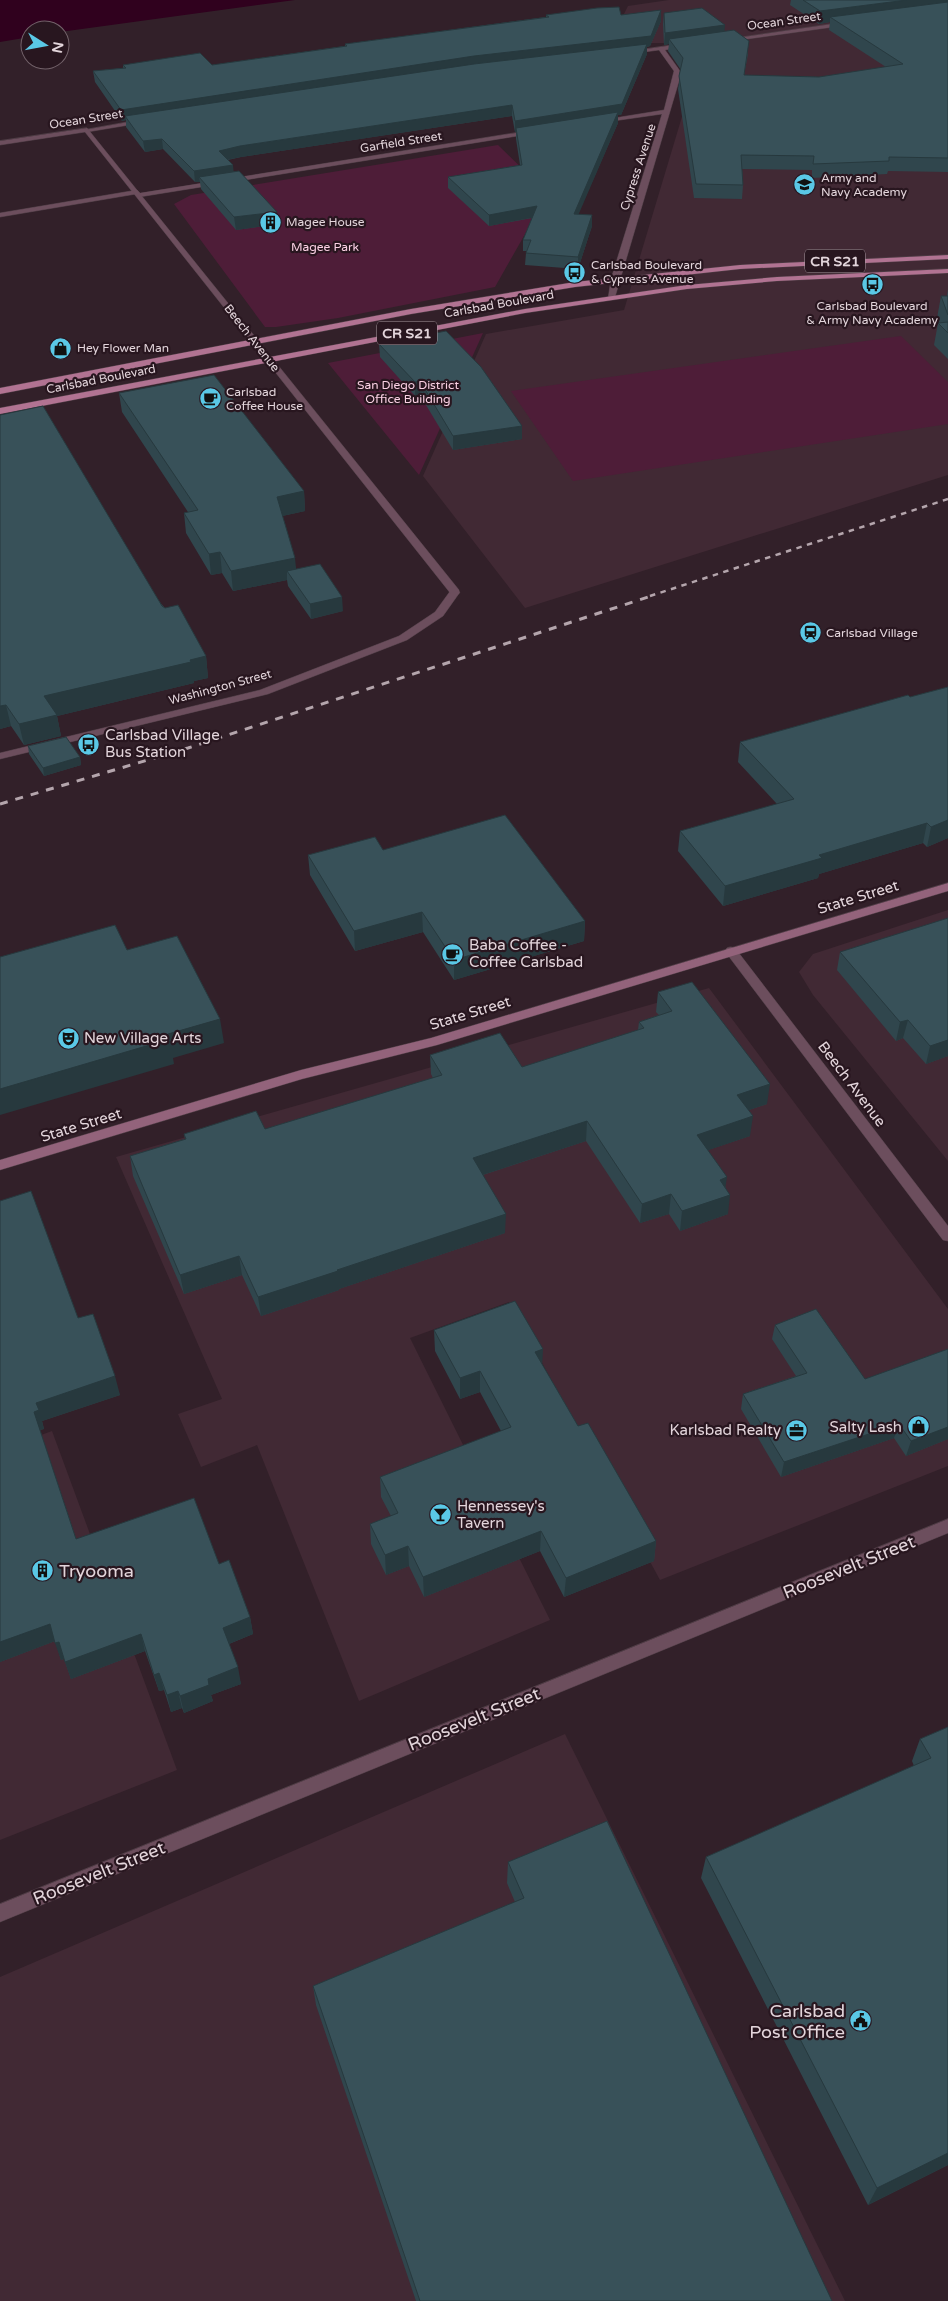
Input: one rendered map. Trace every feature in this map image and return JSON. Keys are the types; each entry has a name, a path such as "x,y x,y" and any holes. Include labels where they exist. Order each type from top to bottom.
{"main road":[{"name":"Carlsbad Boulevard","path":"0,391 456,303 615,279 816,262 948,257"},
{"name":"Carlsbad Boulevard","path":"0,411 525,311 611,297 777,279 948,271"},
{"name":"State Street","path":"0,1166 301,1075 432,1042 948,887"}],"street":[{"name":"Ocean Street","path":"720,41 859,22"},
{"path":"622,52 690,45"},
{"name":"Cypress Avenue","path":"611,297 668,111 677,71 661,49"},
{"path":"587,123 668,111"},
{"name":"Ocean Street","path":"0,144 155,120"},
{"name":"Beech Avenue","path":"87,130 455,592"},
{"name":"Garfield Street","path":"0,215 539,131"},
{"name":"Washington Street","path":"0,756 264,692 402,638 439,614 455,592"},
{"name":"Beech Avenue","path":"731,951 948,1236"},
{"name":"Roosevelt Street","path":"0,1913 948,1526"}],"shaded area":[{"path":"0,0 295,0 70,31 70,20 20,20 20,39 0,42"},
{"name":"Army and Navy Academy","path":"669,0 948,0 948,475 525,608 423,476 486,334 624,310 699,60 667,43 642,43 615,32 628,6"},
{"path":"948,910 948,1161 813,995 799,972 813,954"},
{"path":"709,988 948,1309 948,1466 660,1580 509,1302 410,1338 550,1620 359,1701 257,1445 201,1467 178,1414 222,1399 116,1157"},
{"path":"52,1431 177,1770 0,1840 0,1450"},
{"path":"565,1734 845,2301 0,2301 0,1977"}],"green space":[{"name":"Magee Park","path":"498,145 530,176 533,220 495,287 338,318 265,327 174,204 191,195"},
{"name":"San Diego District Office Building","path":"483,333 419,475 328,363"},
{"path":"901,336 948,382 948,424 573,481 511,391"}],"building":[{"path":"803,0 907,0 820,11"},
{"path":"948,2 948,158 889,157 889,161 813,164 814,156 741,155 743,185 696,184 679,76 683,58 669,39 734,30 749,41 744,75 819,77 903,64 830,17"},
{"path":"619,7 621,15 661,10 651,36 474,56 121,110 93,71 126,68 123,65 200,53 212,65 347,46 345,44 549,17 546,15"},
{"path":"702,8 725,25 665,33 664,13"},
{"path":"647,44 622,104 515,121 512,105 240,146 219,151 233,165 194,171 162,139 143,141 125,116 474,64"},
{"path":"618,112 574,214 592,215 578,257 526,253 531,240 523,240 537,206 489,215 448,177 522,165 516,128"},
{"path":"239,171 277,212 234,217 199,177"},
{"path":"941,296 948,296 948,315"},
{"path":"948,322 948,333 938,323"},
{"path":"446,331 481,367 522,426 453,436 420,381 415,382 379,344"},
{"path":"214,375 304,491 277,497 295,558 231,571 220,552 209,554 184,513 198,510 119,393"},
{"path":"43,406 162,606 165,608 178,605 206,656 190,660 191,662 44,696 57,715 19,724 6,705 0,706 0,415"},
{"path":"320,564 342,597 310,604 287,571"},
{"path":"948,687 948,820 931,827 927,823 819,855 822,858 725,886 680,831 794,799 740,742 908,695 910,697"},
{"path":"66,737 80,757 43,768 28,746"},
{"path":"505,815 585,921 454,960 422,912 354,931 308,855 375,837 383,850"},
{"path":"948,918 948,1040 930,1046 908,1020 900,1022 840,952"},
{"path":"115,925 127,950 177,936 220,1019 168,1034 170,1039 0,1089 0,957"},
{"path":"692,982 770,1084 737,1095 753,1116 697,1135 727,1177 720,1180 730,1195 682,1211 671,1194 642,1204 587,1121 473,1158 506,1214 258,1297 239,1256 180,1275 130,1156 186,1139 184,1134 256,1111 265,1129 442,1075 430,1055 500,1033 522,1067 644,1028 639,1022 672,1011 658,992"},
{"path":"31,1191 78,1318 93,1314 115,1376 36,1403 39,1410 34,1412 76,1539 194,1498 219,1564 229,1560 250,1617 223,1628 238,1667 208,1679 209,1685 180,1696 178,1691 167,1695 159,1673 154,1675 141,1634 65,1662 59,1642 55,1643 50,1624 0,1642 0,1201"},
{"path":"515,1301 543,1349 535,1352 578,1426 588,1423 656,1541 566,1578 541,1531 423,1577 408,1546 385,1555 370,1524 398,1513 380,1477 511,1427 480,1371 460,1378 434,1330"},
{"path":"816,1309 865,1379 948,1349 948,1427 911,1441 899,1424 784,1462 743,1394 807,1373 775,1325"},
{"name":"Carlsbad Post Office","path":"948,1727 948,2153 877,2188 706,1857 931,1758 920,1739"},
{"path":"607,1821 832,2301 420,2301 313,1986 524,1898 508,1862"}],"railway":[{"path":"650,596 948,499"},
{"path":"0,804 188,748 654,595"}],"place":[{"name":"Army and Navy Academy","path":"805,185"},
{"name":"Magee House","path":"270,222"},
{"name":"Carlsbad Boulevard & Cypress Avenue","path":"575,272"},
{"name":"Carlsbad Boulevard & Army Navy Academy","path":"872,285"},
{"name":"Hey Flower Man","path":"61,348"},
{"name":"Carlsbad Coffee House","path":"210,399"},
{"name":"Carlsbad Village","path":"810,633"},
{"name":"Carlsbad Village Bus Station","path":"89,744"},
{"name":"Baba Coffee - Coffee Carlsbad","path":"453,954"},
{"name":"New Village Arts","path":"68,1038"},
{"name":"Salty Lash","path":"918,1427"},
{"name":"Karlsbad Realty","path":"797,1430"},
{"name":"Hennessey's Tavern","path":"441,1515"},
{"name":"Tryooma","path":"43,1571"},
{"name":"Carlsbad Post Office","path":"861,2021"}]}
